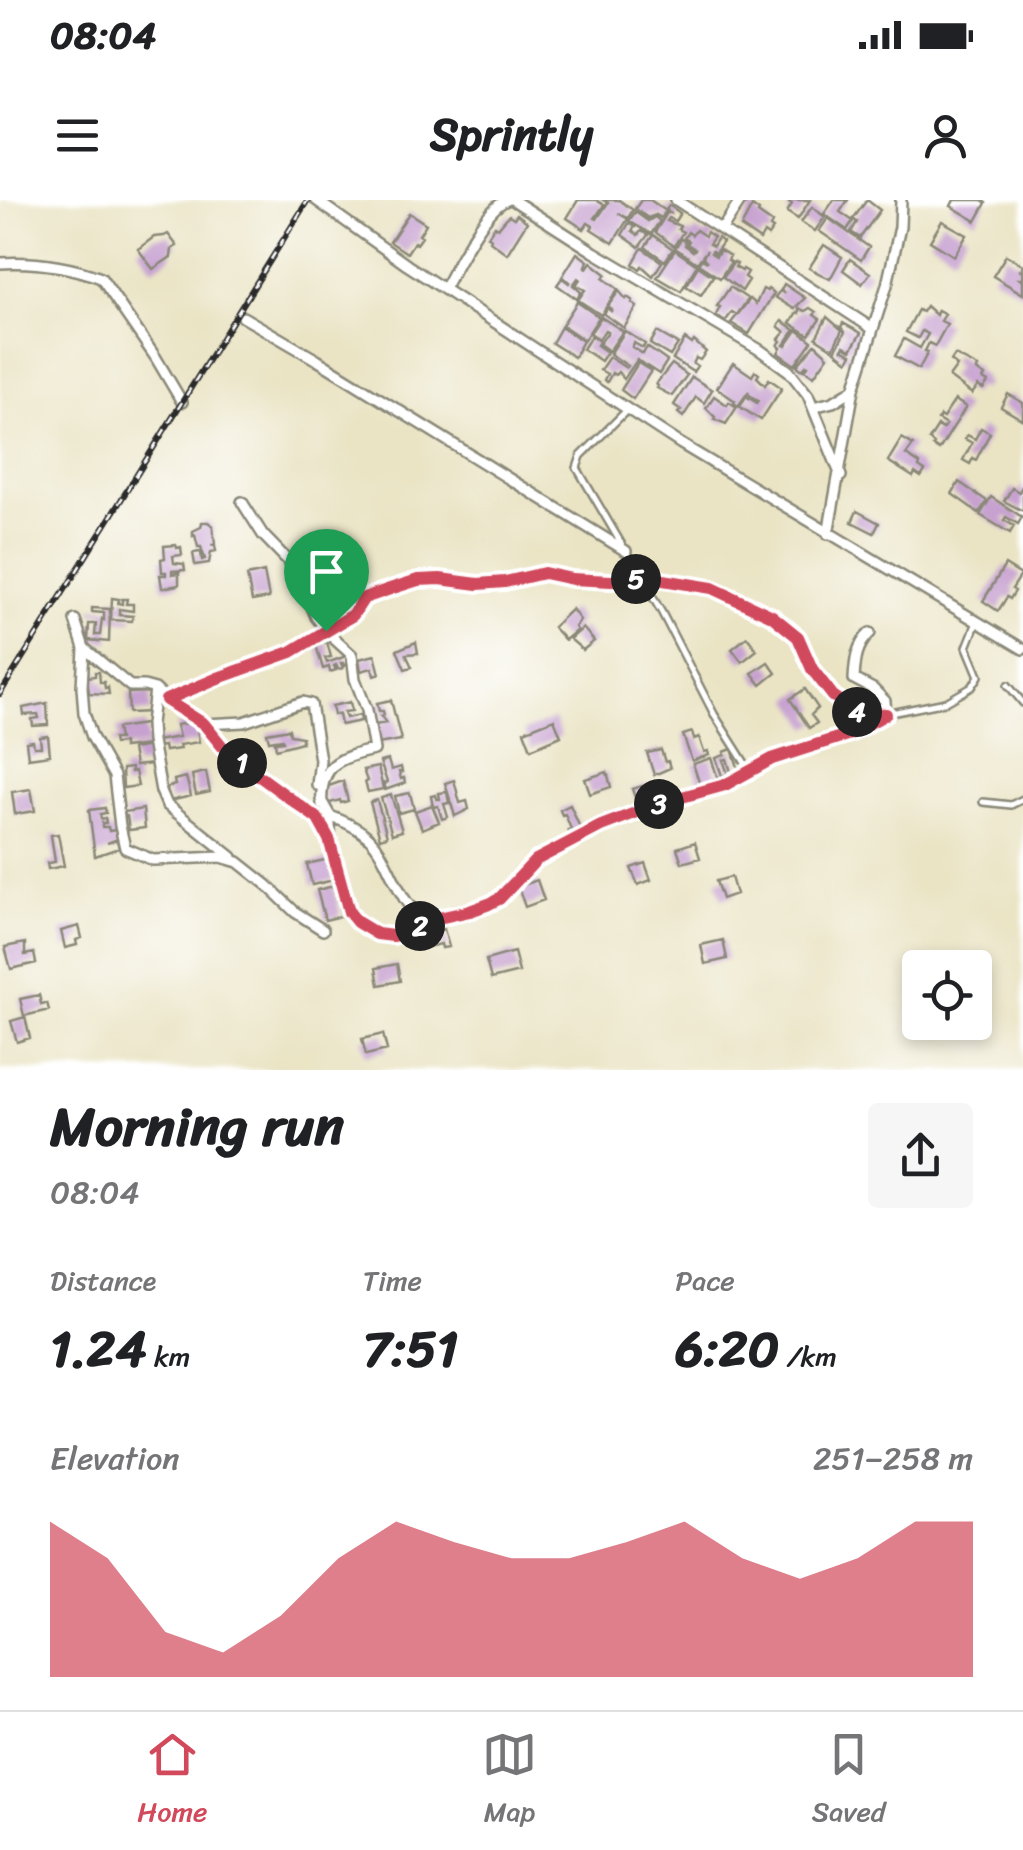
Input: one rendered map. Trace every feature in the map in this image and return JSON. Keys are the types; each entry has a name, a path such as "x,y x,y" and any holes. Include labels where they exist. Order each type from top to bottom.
{"street":[{"path":"316,200 680,444 1023,649"},
{"path":"331,211 338,200"},
{"path":"444,288 468,244 498,203 510,200 789,371 800,382 813,408 840,476"},
{"path":"676,200 873,329"},
{"path":"722,230 740,200"},
{"path":"828,534 854,389 888,285 900,228 901,200"},
{"path":"0,263 53,265 101,278 182,402"},
{"path":"243,317 626,550"},
{"path":"813,408 834,402 854,389"},
{"path":"242,502 264,535 298,571 316,618 352,655 355,680 367,710 374,750 332,765 321,789 322,805"},
{"path":"166,700 291,652 353,615 364,598 418,580 478,584 544,573 572,579 678,581 712,588 772,616 798,637 812,669 833,696 856,712 886,714 885,701 854,679 856,657 870,633"},
{"path":"74,620 84,648 84,713 92,737 114,776 125,848 152,860 222,858 238,862"},
{"path":"84,648 130,686 156,689 204,724 240,762 318,819 329,839 349,912 357,922"},
{"path":"156,689 152,741 167,806 295,912 323,930"},
{"path":"204,724 244,722 303,702 311,704 320,760 316,788 322,805 330,816 354,825 370,837 405,900 424,924"},
{"path":"329,839 330,816"}],"lane":[{"path":"628,409 581,456 577,468 750,772"},
{"path":"357,922 377,934 393,936 470,911 499,899 536,860 601,826 664,802 725,785 772,759 850,734 886,714 946,702 972,688 979,676 967,647 976,622"},
{"path":"1008,685 1023,703"},
{"path":"983,802 1011,805 1023,798"}],"building":[{"path":"578,200 596,200 604,205 597,219 608,203 603,200 619,200 633,210 628,218 618,213 628,219 613,243 588,223 584,229 567,218"},
{"path":"641,200 650,200 666,211 661,218 648,218 635,209"},
{"path":"785,200 810,200 798,219 787,212 792,204"},
{"path":"834,200 848,200 840,212 853,221 847,230 824,214"},
{"path":"867,200 880,210 860,238 851,232 857,222 853,219"},
{"path":"954,200 986,203 976,221 951,206"},
{"path":"669,205 680,213 675,221 667,221 680,226 678,229 683,232 674,246 655,232 670,213 666,210"},
{"path":"752,206 772,223 773,229 760,240 741,227"},
{"path":"812,207 825,217 815,231 801,222"},
{"path":"635,212 648,221 655,217 660,221 651,234 629,221"},
{"path":"409,213 426,224 419,235 422,237 407,253 390,242"},
{"path":"517,214 527,222 507,254 488,236 509,215 514,218"},
{"path":"828,218 869,247 861,260 819,231"},
{"path":"942,221 967,235 954,256 930,241"},
{"path":"629,223 638,235 641,231 648,235 639,247 622,235"},
{"path":"696,230 714,237 709,244 713,246 718,238 723,242 711,253 716,256 720,250 730,256 731,262 720,278 698,264 702,259 707,262 703,257 707,250 697,263 675,248 681,239 693,251 684,238"},
{"path":"168,234 177,246 171,257 153,269 138,249 154,237"},
{"path":"653,235 673,249 665,261 645,247"},
{"path":"824,245 842,257 830,279 809,268"},
{"path":"642,248 662,262 653,276 633,264"},
{"path":"675,250 697,265 681,291 657,277"},
{"path":"577,253 588,261 585,267 591,262 618,289 601,315 578,300 585,290 576,285 580,279 573,285 581,292 577,299 557,285 562,278 570,282 562,277"},
{"path":"1006,255 1023,265 1023,270 1019,270 1023,272 1023,294 993,276"},
{"path":"850,259 870,273 862,284 843,270"},
{"path":"734,262 735,267 748,272 745,277 749,280 742,291 723,277"},
{"path":"698,266 713,276 701,295 686,286"},
{"path":"784,284 805,298 794,309 775,297 780,291 785,294 781,290"},
{"path":"730,287 748,299 737,315 732,312 725,322 716,315 720,307 717,306"},
{"path":"763,289 774,293 749,334 731,323 750,299 756,304"},
{"path":"619,291 637,307 624,328 604,314 607,308 611,311 608,306"},
{"path":"577,302 599,317 584,340 562,325"},
{"path":"926,306 936,315 938,310 945,314 941,321 947,324 935,346 929,343 919,369 895,356 904,339 920,348 928,334 922,331 918,338 906,332 918,310 922,312"},
{"path":"799,308 810,308 820,319 809,335 790,323"},
{"path":"601,317 623,331 609,351 599,344 608,332 605,330 599,339 590,333"},
{"path":"827,317 842,330 833,349 816,338"},
{"path":"782,321 795,330 784,345 797,330 812,341 795,365 778,353 779,339 785,332 778,326"},
{"path":"843,323 861,333 851,350 844,346 842,349 852,354 848,361 835,351 845,332"},
{"path":"561,327 583,341 574,357 552,343"},
{"path":"625,331 645,344 643,348 634,343 632,347 643,354 647,347 667,361 659,374 637,360 624,379 618,372 612,373 607,382 604,380 607,374 600,370 609,357 628,366 610,354"},
{"path":"657,332 678,344 670,356 650,344"},
{"path":"591,336 607,352 601,361 583,349"},
{"path":"685,339 692,344 694,341 706,352 700,360 696,358 693,372 673,359"},
{"path":"815,344 828,356 814,376 805,370 808,366 803,370 797,366"},
{"path":"955,355 978,367 976,370 988,382 983,389 978,386 972,394 949,377 957,366 951,361"},
{"path":"638,363 651,371 633,399 621,390"},
{"path":"733,363 752,376 755,371 765,385 769,379 782,388 761,420 740,407 746,396 757,403 749,391 738,406 717,388"},
{"path":"672,364 687,375 672,396 656,384"},
{"path":"692,377 712,390 704,403 696,397 683,417 674,405"},
{"path":"1008,394 1023,403 1023,420 1001,407"},
{"path":"714,396 737,407 726,424 714,419 706,408"},
{"path":"955,400 966,407 939,450 929,440 938,426 943,429 946,425 938,420"},
{"path":"981,428 990,433 970,464 963,460 972,443 965,439 967,435 975,439"},
{"path":"902,438 913,445 906,455 925,471 921,477 915,473 913,477 888,461"},
{"path":"959,482 987,501 979,513 952,494"},
{"path":"1023,484 1023,511 1004,501 1012,488 1019,492"},
{"path":"991,497 1022,517 1018,524 1006,517 1004,520 1014,526 1010,533 980,515"},
{"path":"857,511 879,523 874,533 852,522"},
{"path":"202,522 213,526 215,545 211,545 216,551 211,552 209,563 195,565 193,553 201,552 202,560 205,559 193,536"},
{"path":"164,546 181,547 182,555 173,556 174,563 184,564 185,570 172,571 179,573 179,585 162,588 160,575 166,575 161,559 165,558"},
{"path":"1005,565 1021,575 1010,599 1007,597 998,611 983,601"},
{"path":"264,572 269,598 252,601 247,576"},
{"path":"112,598 122,604 122,599 127,599 126,604 133,604 133,611 119,609 119,615 133,616 132,621 111,620"},
{"path":"92,608 110,609 109,642 88,640 89,624 96,624 95,635 100,635 104,620 104,613 92,612"},
{"path":"572,609 580,620 577,630 565,640 553,627"},
{"path":"583,628 594,641 583,650 570,639"},
{"path":"747,637 757,650 742,662 732,649"},
{"path":"327,642 331,657 325,658 327,663 346,656 349,664 341,663 343,668 338,669 336,665 336,670 330,672 329,667 323,669 316,645"},
{"path":"416,642 418,653 406,654 412,667 405,669 397,650"},
{"path":"375,655 380,674 374,676 372,668 361,671 359,659"},
{"path":"768,662 776,673 761,685 752,673"},
{"path":"99,672 100,682 108,687 109,694 89,693 87,677 95,676"},
{"path":"805,689 818,708 811,715 817,723 809,728 790,699"},
{"path":"150,692 151,712 129,713 128,693"},
{"path":"391,700 401,740 377,744 374,725 386,723 377,703"},
{"path":"350,702 352,711 344,712 346,718 360,715 361,721 341,725 332,706"},
{"path":"47,703 48,725 33,726 32,719 39,718 38,714 24,715 23,708"},
{"path":"554,719 561,736 531,749 524,731"},
{"path":"196,722 199,742 165,751 164,746 157,747 156,741 179,737 176,725"},
{"path":"145,724 149,745 123,748 123,743 114,744 113,739 119,739 117,728"},
{"path":"289,729 290,735 302,737 302,742 276,749 275,742 282,739 269,741 267,733"},
{"path":"692,732 709,755 692,761 683,735"},
{"path":"48,736 50,755 28,758 26,742 33,741 34,747 41,747 40,737"},
{"path":"150,746 152,764 135,766 132,749"},
{"path":"732,749 739,770 731,772 727,759 723,760 728,774 722,776 716,758"},
{"path":"661,750 670,768 654,775 647,753"},
{"path":"711,758 718,779 700,785 693,764"},
{"path":"388,760 391,770 401,767 399,772 405,783 385,790 387,782 380,762"},
{"path":"378,767 383,789 368,792 363,770"},
{"path":"131,768 138,786 123,788 122,769"},
{"path":"206,772 210,792 196,795 192,775"},
{"path":"607,772 611,787 590,794 585,779"},
{"path":"186,777 191,796 170,801 166,788 175,785 174,780"},
{"path":"454,780 460,803 467,801 469,809 455,816 445,783"},
{"path":"343,781 348,801 327,804 323,788"},
{"path":"649,784 654,799 637,803 632,789"},
{"path":"31,789 35,811 15,814 12,792"},
{"path":"447,792 449,803 444,804 448,817 442,819 431,796 440,799 439,793"},
{"path":"410,793 414,809 399,813 395,796"},
{"path":"391,795 402,831 392,834 381,798"},
{"path":"377,800 387,836 380,838 370,802"},
{"path":"432,805 439,822 422,829 415,811"},
{"path":"570,805 581,830 570,835 565,814 560,810"},
{"path":"105,808 106,813 100,814 106,823 102,827 116,830 118,839 107,843 117,840 119,848 95,856 89,810"},
{"path":"143,809 145,828 129,830 124,812"},
{"path":"58,834 64,866 48,869 47,863 55,862 51,835"},
{"path":"695,842 700,858 682,863 677,848"},
{"path":"329,859 334,880 312,885 307,864"},
{"path":"645,863 651,880 638,885 631,868"},
{"path":"731,877 736,894 722,899 716,881"},
{"path":"537,880 544,900 525,907 518,887"},
{"path":"334,886 341,916 325,920 317,890"},
{"path":"79,926 82,938 76,940 77,945 65,948 61,931"},
{"path":"444,929 449,947 427,947 424,933"},
{"path":"723,940 727,959 705,964 701,945"},
{"path":"25,943 25,955 34,953 36,963 11,969 5,947"},
{"path":"514,952 519,972 491,979 486,960"},
{"path":"397,964 400,981 379,985 376,968"},
{"path":"39,995 41,1004 47,1003 49,1010 24,1016 20,999"},
{"path":"25,1017 30,1038 17,1042 11,1021"},
{"path":"383,1034 387,1050 366,1055 362,1039"}],"railway":[{"path":"0,694 308,200"}],"route":[{"path":"544,573 572,579 678,581 712,588 772,616 798,637 812,669 833,696 856,712 886,714 850,734 772,759 725,785 664,802 566,842 536,860 499,899 489,904 434,919 404,934 377,934 349,912 329,839 318,819 240,762 204,724 166,700 268,662 326,631 353,615 364,598 429,578 478,584 544,573"}]}
